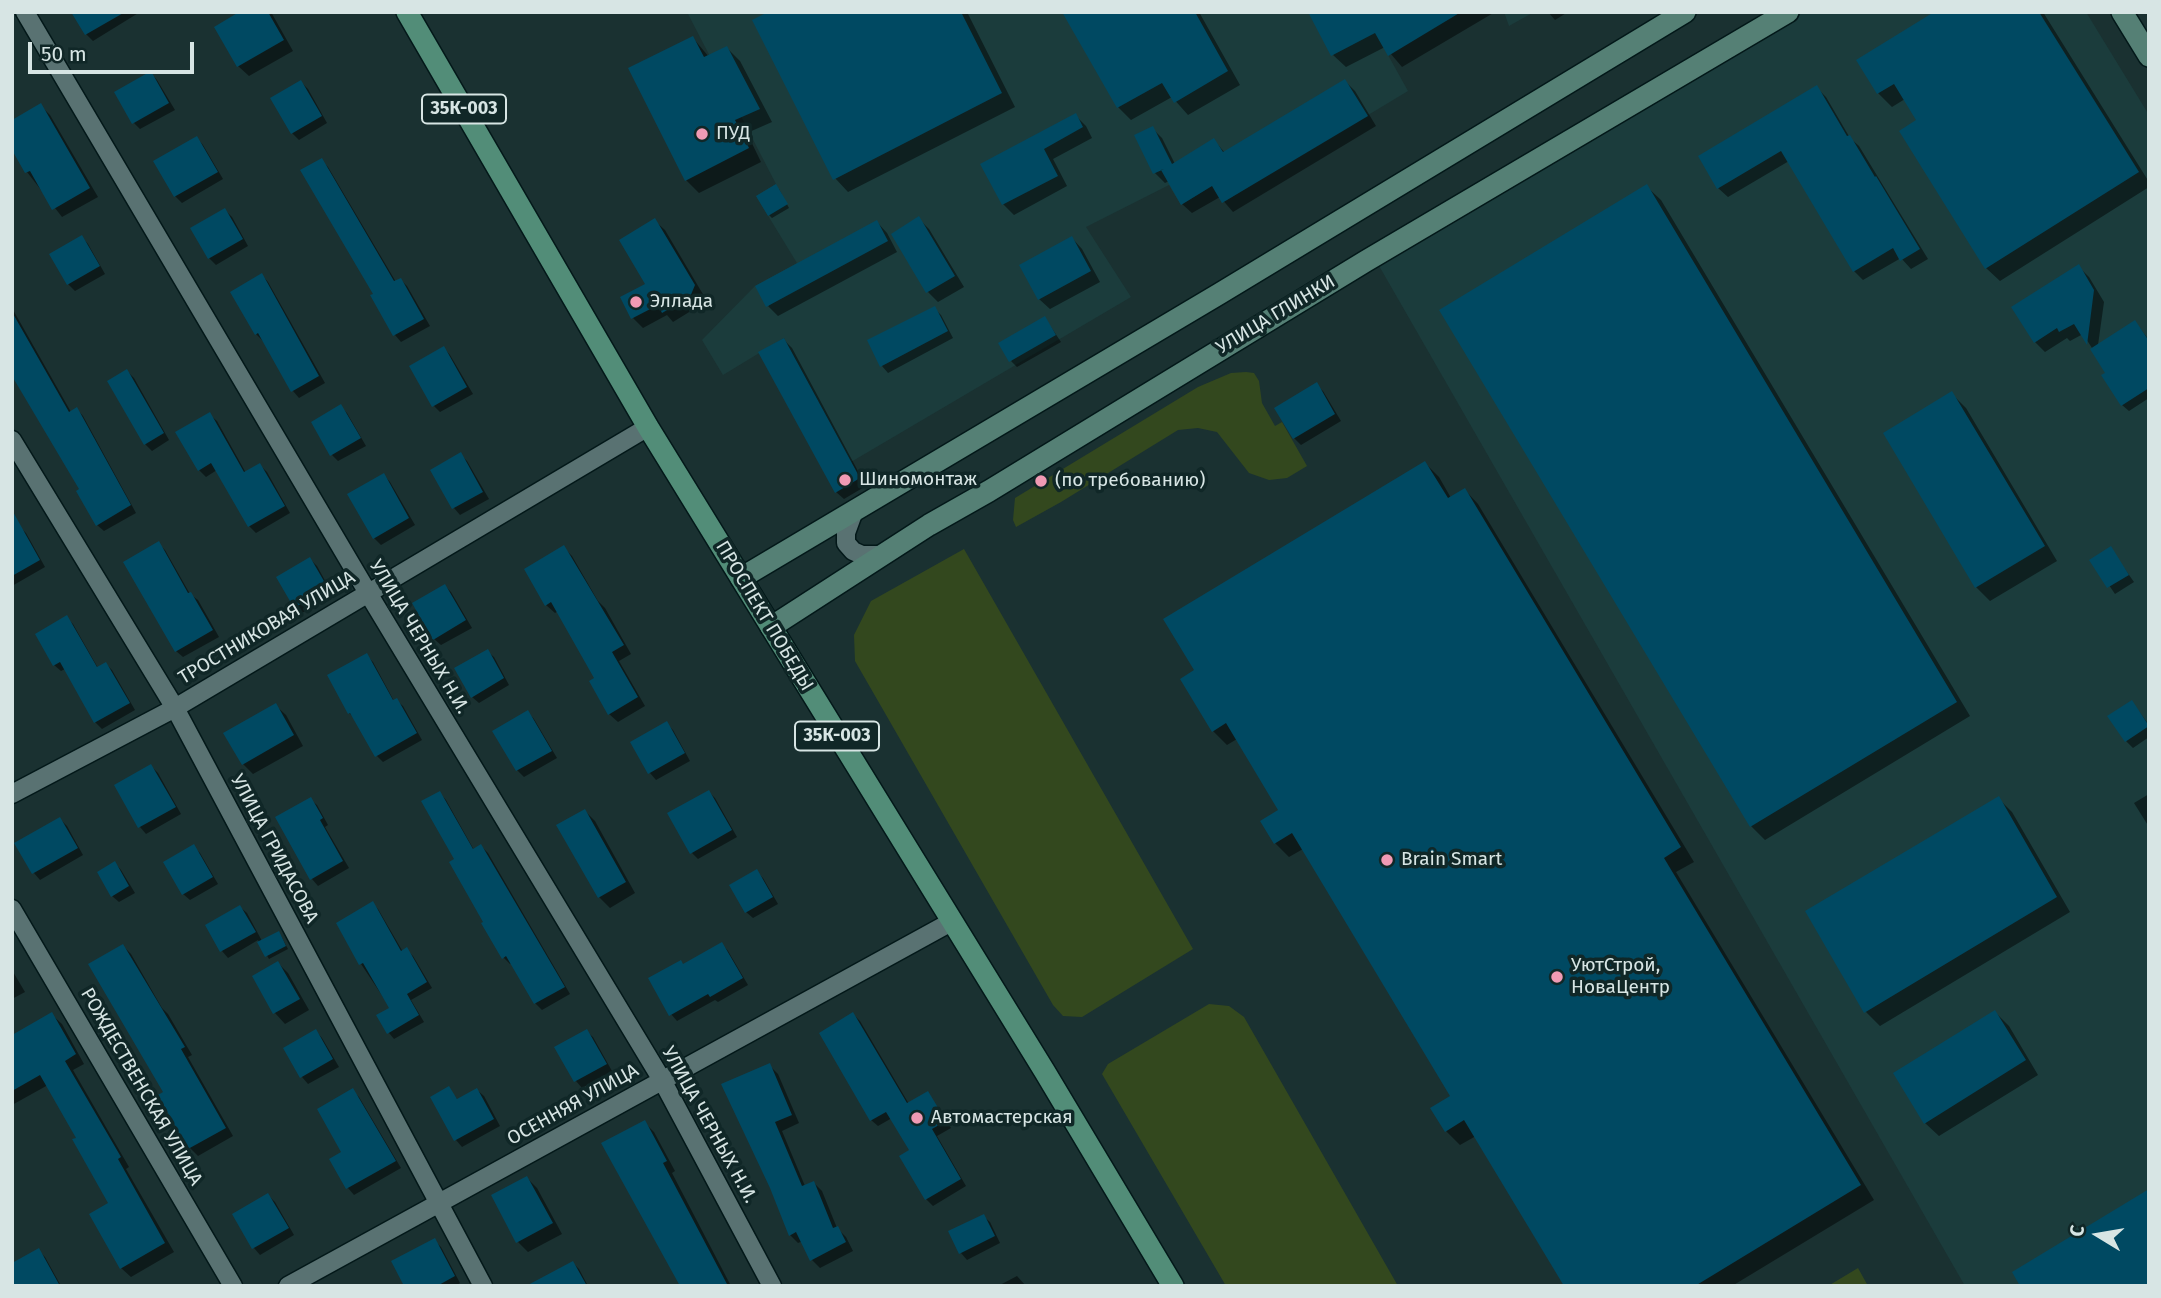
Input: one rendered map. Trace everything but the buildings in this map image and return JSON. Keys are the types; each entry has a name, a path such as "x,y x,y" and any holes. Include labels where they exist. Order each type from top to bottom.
{"main road":[{"name":"ПРОСПЕКТ ПОБЕДЫ","path":"407,12 648,427 1045,1072 1173,1286"},
{"path":"741,578 1219,295 1685,12"},
{"name":"УЛИЦА ГЛИНКИ","path":"771,627 881,555 1366,261 1788,12"},
{"path":"2122,12 2149,56"}],"street":[{"name":"УЛИЦА ЧЕРНЫХ Н.И.","path":"25,12 368,593 662,1080 772,1286"},
{"name":"ТРОСТНИКОВАЯ УЛИЦА","path":"12,794 175,708 648,427"},
{"name":"УЛИЦА ГРИДАСОВА","path":"12,440 175,708 483,1286"},
{"path":"854,511 846,533 846,543 853,551 862,555 881,555"},
{"name":"РОЖДЕСТВЕНСКАЯ УЛИЦА","path":"12,909 233,1286"},
{"name":"ОСЕННЯЯ УЛИЦА","path":"288,1286 951,922"}],"shaded area":[{"path":"687,12 1461,12 1388,55 1408,91 1222,203 1212,186 1181,205 1169,185 1086,227 1131,297 851,462 784,338 723,375 702,340 755,286 797,263 756,196 776,184"},
{"path":"1504,12 1534,12 1509,26"},
{"path":"1803,12 2086,12 2149,115 2149,1286 1965,1286 1378,264"}],"green space":[{"path":"1231,373 1254,373 1259,381 1262,403 1275,426 1282,422 1307,466 1287,478 1269,480 1249,473 1217,432 1198,428 1178,430 1016,527 1013,520 1015,498 1198,387"},
{"path":"964,549 1193,949 1082,1017 1063,1016 1053,1005 855,661 854,635 871,601"},
{"path":"1209,1004 1229,1006 1244,1017 1398,1286 1226,1286 1102,1074 1108,1064"},
{"path":"1858,1268 1868,1286 1828,1286"}],"place":[{"name":"ПУД","path":"702,134"},
{"name":"Эллада","path":"636,302"},
{"name":"Шиномонтаж","path":"845,480"},
{"name":"(по требованию)","path":"1041,481"},
{"name":"Brain Smart","path":"1387,860"},
{"name":"УютСтрой, НоваЦентр","path":"1557,977"},
{"name":"Автомастерская","path":"917,1118"}]}
